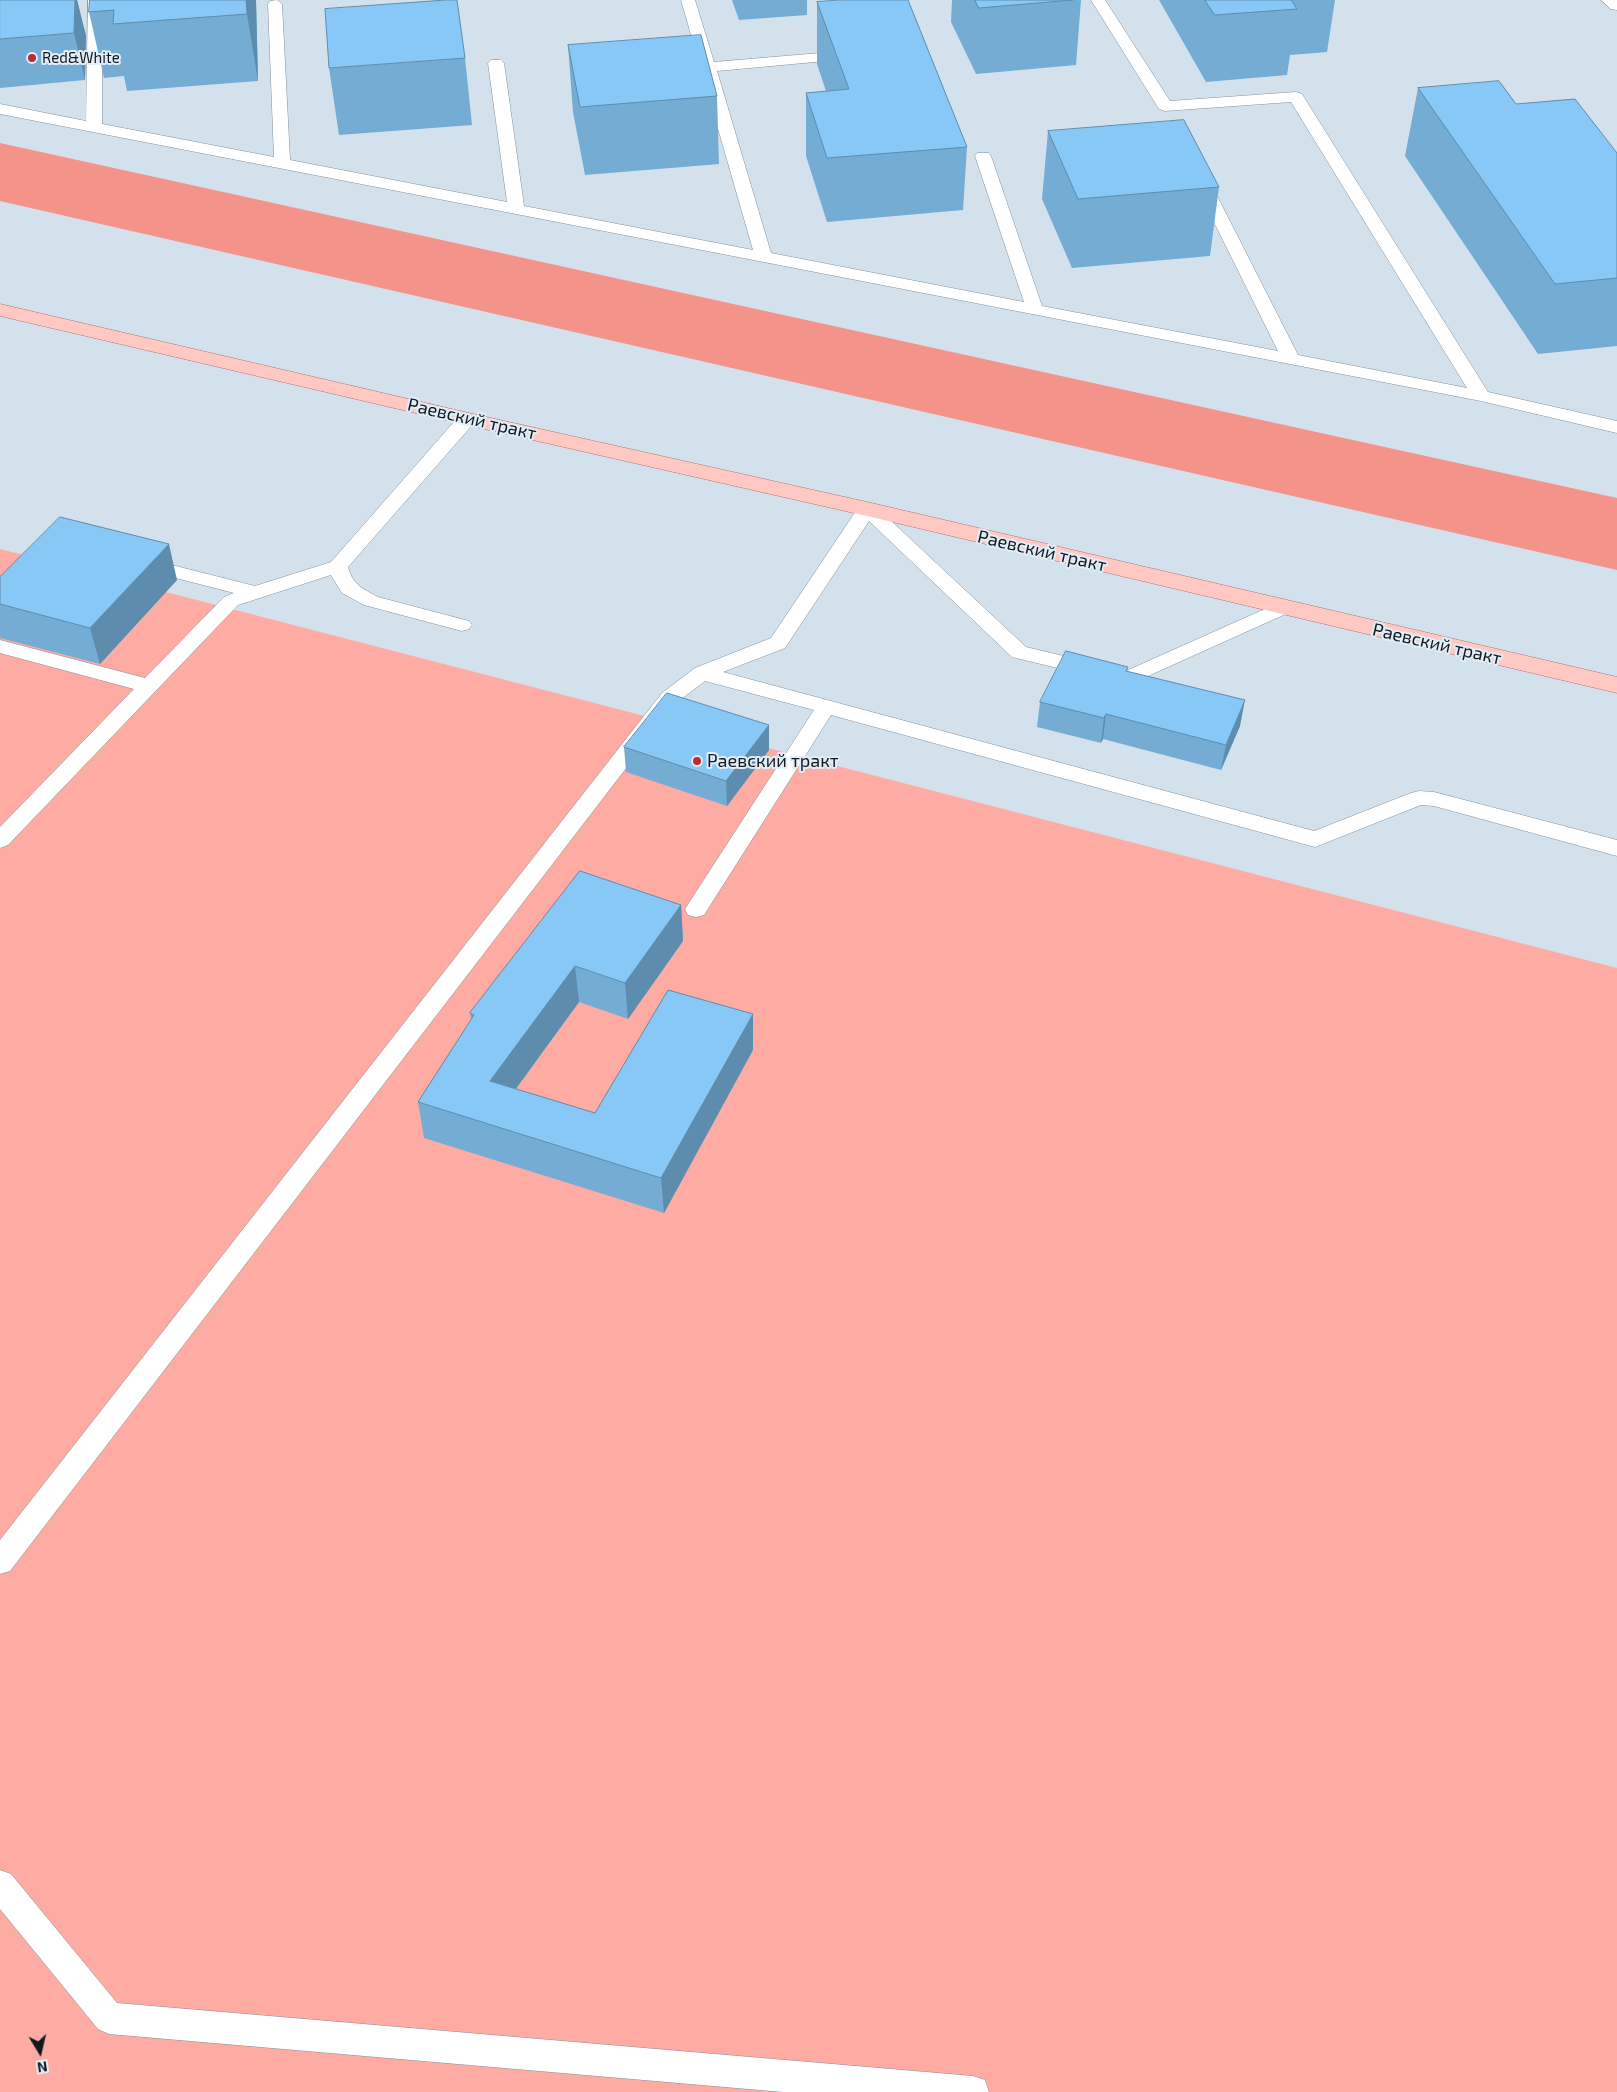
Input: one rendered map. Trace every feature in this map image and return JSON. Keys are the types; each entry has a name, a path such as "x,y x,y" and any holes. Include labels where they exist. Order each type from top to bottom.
{"main road":[{"name":"Раевский тракт","path":"0,310 467,419 866,509 1617,685"}],"street":[{"path":"1610,0 1617,5"}],"lane":[{"path":"94,128 95,0"},
{"path":"688,0 764,257"},
{"path":"708,67 853,55 834,0"},
{"path":"1098,0 1165,106 1173,124"},
{"path":"275,4 282,164"},
{"path":"496,63 516,209"},
{"path":"1165,106 1296,97 1481,396"},
{"path":"0,109 1481,396 1617,427"},
{"path":"983,156 1035,310"},
{"path":"1195,168 1290,359"},
{"path":"0,840 231,602 338,566 467,419"},
{"path":"0,1562 669,698 702,674 778,643 866,509 1018,652 1128,678 1283,608"},
{"path":"122,558 257,593"},
{"path":"338,566 340,578 348,588 358,595 371,601 462,626"},
{"path":"0,646 148,686"},
{"path":"702,674 1315,838 1419,798 1434,799 1617,848"},
{"path":"696,909 826,707"},
{"path":"0,1885 109,2018 973,2092"}],"shaded area":[{"path":"0,143 1617,498 1617,570 0,201"},
{"path":"0,549 1617,968 1617,2092 0,2092"}],"building":[{"path":"0,0 75,0 74,33 0,39"},
{"path":"90,0 246,0 247,14 113,24 114,10 89,12"},
{"path":"457,0 465,58 329,68 325,9"},
{"path":"839,0 908,0 967,147 827,158 806,93 849,89 817,2"},
{"path":"975,0 1073,0 979,8"},
{"path":"1205,0 1291,0 1297,9 1215,15"},
{"path":"701,35 717,96 580,107 568,45"},
{"path":"1499,81 1516,104 1575,99 1617,153 1617,278 1555,284 1418,88"},
{"path":"1184,120 1219,187 1078,199 1048,131"},
{"path":"60,517 169,544 90,628 0,604 0,577"},
{"path":"1066,651 1128,667 1126,671 1245,700 1226,745 1106,714 1104,718 1040,702"},
{"path":"667,693 769,725 726,781 624,747"},
{"path":"580,871 681,905 625,983 575,966 490,1081 595,1113 668,990 753,1014 661,1178 418,1102 474,1015 470,1013"}],"place":[{"name":"Red&White","path":"32,58"},
{"name":"Раевский тракт","path":"697,761"}]}
